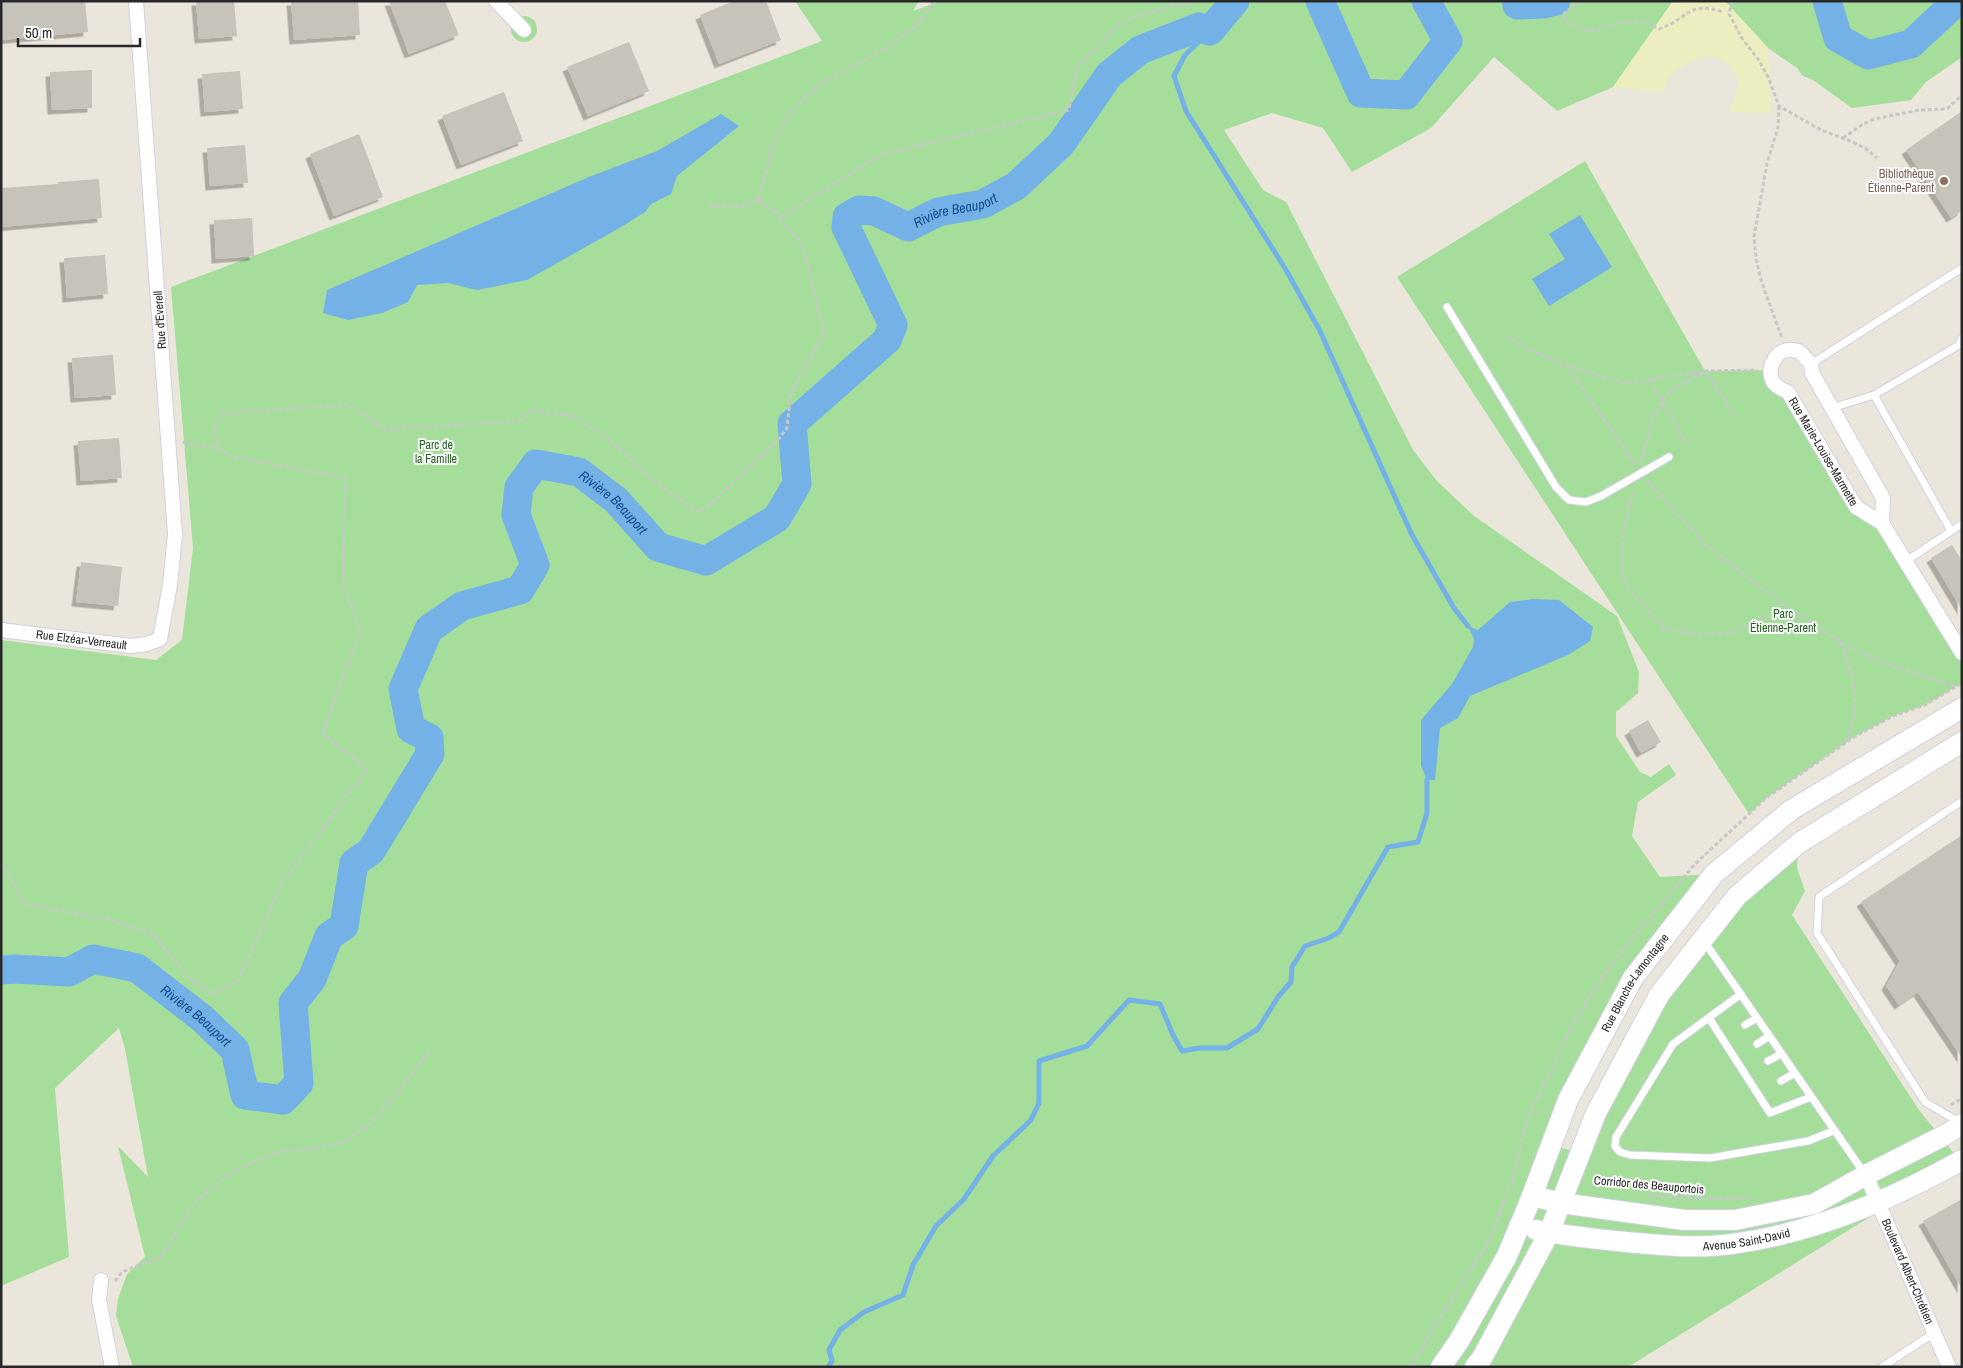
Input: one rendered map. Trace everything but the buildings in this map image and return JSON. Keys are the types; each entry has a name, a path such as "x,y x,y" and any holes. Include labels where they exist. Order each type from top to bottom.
{"street":[{"name":"Rue d'Everell","path":"136,1 175,534 170,585 160,639"},
{"path":"496,1 524,30"},
{"path":"1770,370 1775,357 1788,350 1799,351 1811,364 1812,373 1883,498 1882,523"},
{"name":"Rue Marie-Louise-Marmette","path":"1770,370 1773,382 1779,388 1788,392 1856,507 1882,523 1962,653"},
{"name":"Rue Elzéar-Verreault","path":"1,630 131,646 146,644 160,639"},
{"name":"Rue Blanche-Lamontagne","path":"1441,1367 1459,1341 1507,1256 1568,1100 1633,978 1714,874 1791,810 1962,708"},
{"name":"Rue Blanche-Lamontagne","path":"1475,1367 1482,1358 1549,1232 1596,1113 1659,995 1702,939 1737,896 1799,843 1962,742"},
{"name":"Avenue Saint-David","path":"1535,1188 1561,1203 1684,1220 1734,1220 1814,1204 1947,1134 1962,1124"},
{"name":"Avenue Saint-David","path":"1519,1227 1680,1247 1730,1244 1819,1225 1878,1202 1962,1160"},
{"name":"Boulevard Albert-Chrétien","path":"1866,1175 1950,1367"},
{"path":"101,1280 99,1300 112,1367"}],"lane":[{"path":"1811,364 1962,268"},
{"path":"1447,307 1556,487 1569,500 1586,502 1601,496 1669,456"},
{"path":"1832,408 1874,395 1961,343"},
{"path":"1874,395 1951,531"},
{"path":"1906,561 1962,524"},
{"path":"1962,802 1819,897 1817,933 1924,1102 1962,1124"},
{"path":"1702,939 1866,1175"},
{"path":"1740,994 1673,1044 1616,1137 1615,1146 1620,1152 1630,1155 1710,1158 1808,1141 1833,1130"},
{"path":"1708,1018 1737,1056 1760,1092 1770,1113 1810,1097"},
{"path":"1745,1025 1757,1018"},
{"path":"1757,1044 1769,1036"},
{"path":"1768,1062 1781,1054"},
{"path":"1781,1081 1794,1073"},
{"path":"1882,1367 1934,1333"}],"path":[{"path":"709,206 745,206 758,200 775,141 788,115 816,87 888,47 916,25 933,1"},
{"path":"782,216 883,154 1069,110 1076,69 1121,22 1166,7 1189,4 1194,1"},
{"path":"1583,1 1563,14 1564,20 1574,27 1594,31 1621,22 1645,22 1659,29 1670,26 1693,8 1712,8 1723,12"},
{"path":"1732,1 1729,14 1743,40 1758,59 1768,77 1779,106 1778,128 1767,163 1754,237 1756,259 1761,280 1788,350"},
{"path":"1843,138 1875,119 1919,110 1947,109 1962,96"},
{"path":"1779,106 1821,130 1865,148 1877,158"},
{"path":"758,200 782,216"},
{"path":"219,449 214,425 225,413 349,405 387,430 519,421 532,410 574,416 609,439 650,478 698,512 715,500 777,442 786,428 791,392 824,334 802,244 781,221 782,216"},
{"path":"1507,336 1528,350 1566,366 1624,383 1706,371 1770,370"},
{"path":"1566,366 1639,473 1706,545 1792,611 1839,641 1885,664 1956,687"},
{"path":"1706,371 1668,392 1654,415 1622,538 1622,573 1628,588 1664,629 1694,634 1730,634 1751,622 1792,611"},
{"path":"1706,371 1734,416"},
{"path":"1650,380 1687,445"},
{"path":"1,865 4,865 25,905 108,918 153,934 187,976 212,994 238,981 283,881 348,797 367,769 322,733 361,630 343,586 345,478 230,456 219,449 168,440"},
{"path":"1839,641 1853,680 1855,703 1850,732 1844,744"},
{"path":"99,1300 122,1272 161,1256 194,1204 224,1178 246,1165 277,1152 318,1148 345,1141 372,1122 432,1050"},
{"path":"1410,1367 1491,1237 1515,1172 1535,1188"},
{"name":"Corridor des Beauportois","path":"1648,1195 1731,1199 1760,1196"}],"green space":[{"name":"Parc de la Famille","path":"795,1 919,1 913,11 940,1 1673,1 1613,87 1557,111 1494,57 1431,128 1352,172 1323,128 1272,113 1224,130 1263,190 1286,202 1413,450 1437,481 1474,516 1617,616 1639,672 1638,693 1616,712 1616,736 1640,772 1651,777 1669,764 1676,775 1638,802 1632,836 1660,877 1714,874 1633,978 1551,1145 1581,1153 1659,995 1799,843 1797,868 1805,891 1792,915 1919,1110 1960,1161 1628,1367 133,1367 116,1316 118,1299 127,1274 145,1257 118,1146 148,1177 125,1049 119,1028 55,1088 69,1257 1,1286 1,640 156,660 182,640 193,548 171,287 822,41"},
{"path":"1725,1 1962,1 1962,57 1926,82 1911,100 1852,108 1813,80 1803,76 1797,68 1768,48"},
{"path":"524,16 533,20 537,29 533,38 524,42 515,38 511,29 515,20"},
{"name":"Parc Étienne-Parent","path":"1585,161 1705,371 1770,370 1856,507 1882,523 1962,653 1962,683 1925,705 1893,716 1854,737 1766,798 1749,814 1397,277"}],"sand":[{"path":"1673,1 1725,1 1768,48 1771,113 1729,112 1740,83 1729,67 1723,61 1716,58 1701,58 1674,72 1668,79 1663,93 1613,87"}],"water":[{"path":"721,114 739,126 677,176 671,194 651,204 645,212 623,226 527,280 477,290 448,283 417,285 408,302 382,313 348,320 323,313 327,290 589,177 657,151"},
{"path":"1580,215 1612,267 1549,306 1532,279 1565,259 1549,234"},
{"path":"1533,599 1559,600 1593,627 1590,641 1568,655 1470,696 1458,718 1440,728 1435,780 1427,780 1421,766 1421,720 1452,684 1473,647 1474,639 1468,626 1478,630 1510,602"}],"waterway":[{"name":"Rivière Beauport","path":"1,970 69,972 93,959 137,968 203,1019 235,1050 245,1095 283,1100 299,1083 293,1003 312,979 329,936 344,926 354,863 371,851 430,754 429,738 411,729 403,689 429,629 462,606 520,590 535,565 516,515 519,487 536,464 579,472 616,500 658,547 706,561 777,518 797,484 792,424 887,340 893,325 846,227 847,217 859,210 874,211 908,227 938,212 983,204 1016,186 1061,144 1109,75 1140,50 1199,27 1210,31 1235,1"},
{"name":"Rivière Beauport","path":"1320,1 1361,93 1406,95 1448,41 1426,1"},
{"name":"Rivière Beauport","path":"1516,1 1517,5 1543,4 1556,1"},
{"name":"Rivière Beauport","path":"1827,1 1838,38 1868,55 1911,44 1957,1"},
{"path":"1210,31 1185,55 1174,76 1186,111 1286,270 1320,331 1412,535 1454,608 1468,626"},
{"path":"828,1367 832,1361 829,1350 840,1330 864,1312 903,1295 913,1265 936,1226 964,1199 993,1156 1031,1120 1039,1103 1039,1061 1087,1046 1129,1000 1160,1004 1182,1051 1199,1048 1227,1048 1258,1029 1278,997 1291,982 1292,967 1305,946 1329,938 1339,932 1388,847 1418,842 1427,813 1427,780"}],"place":[{"name":"Bibliothèque Étienne-Parent","path":"1944,181"}]}
